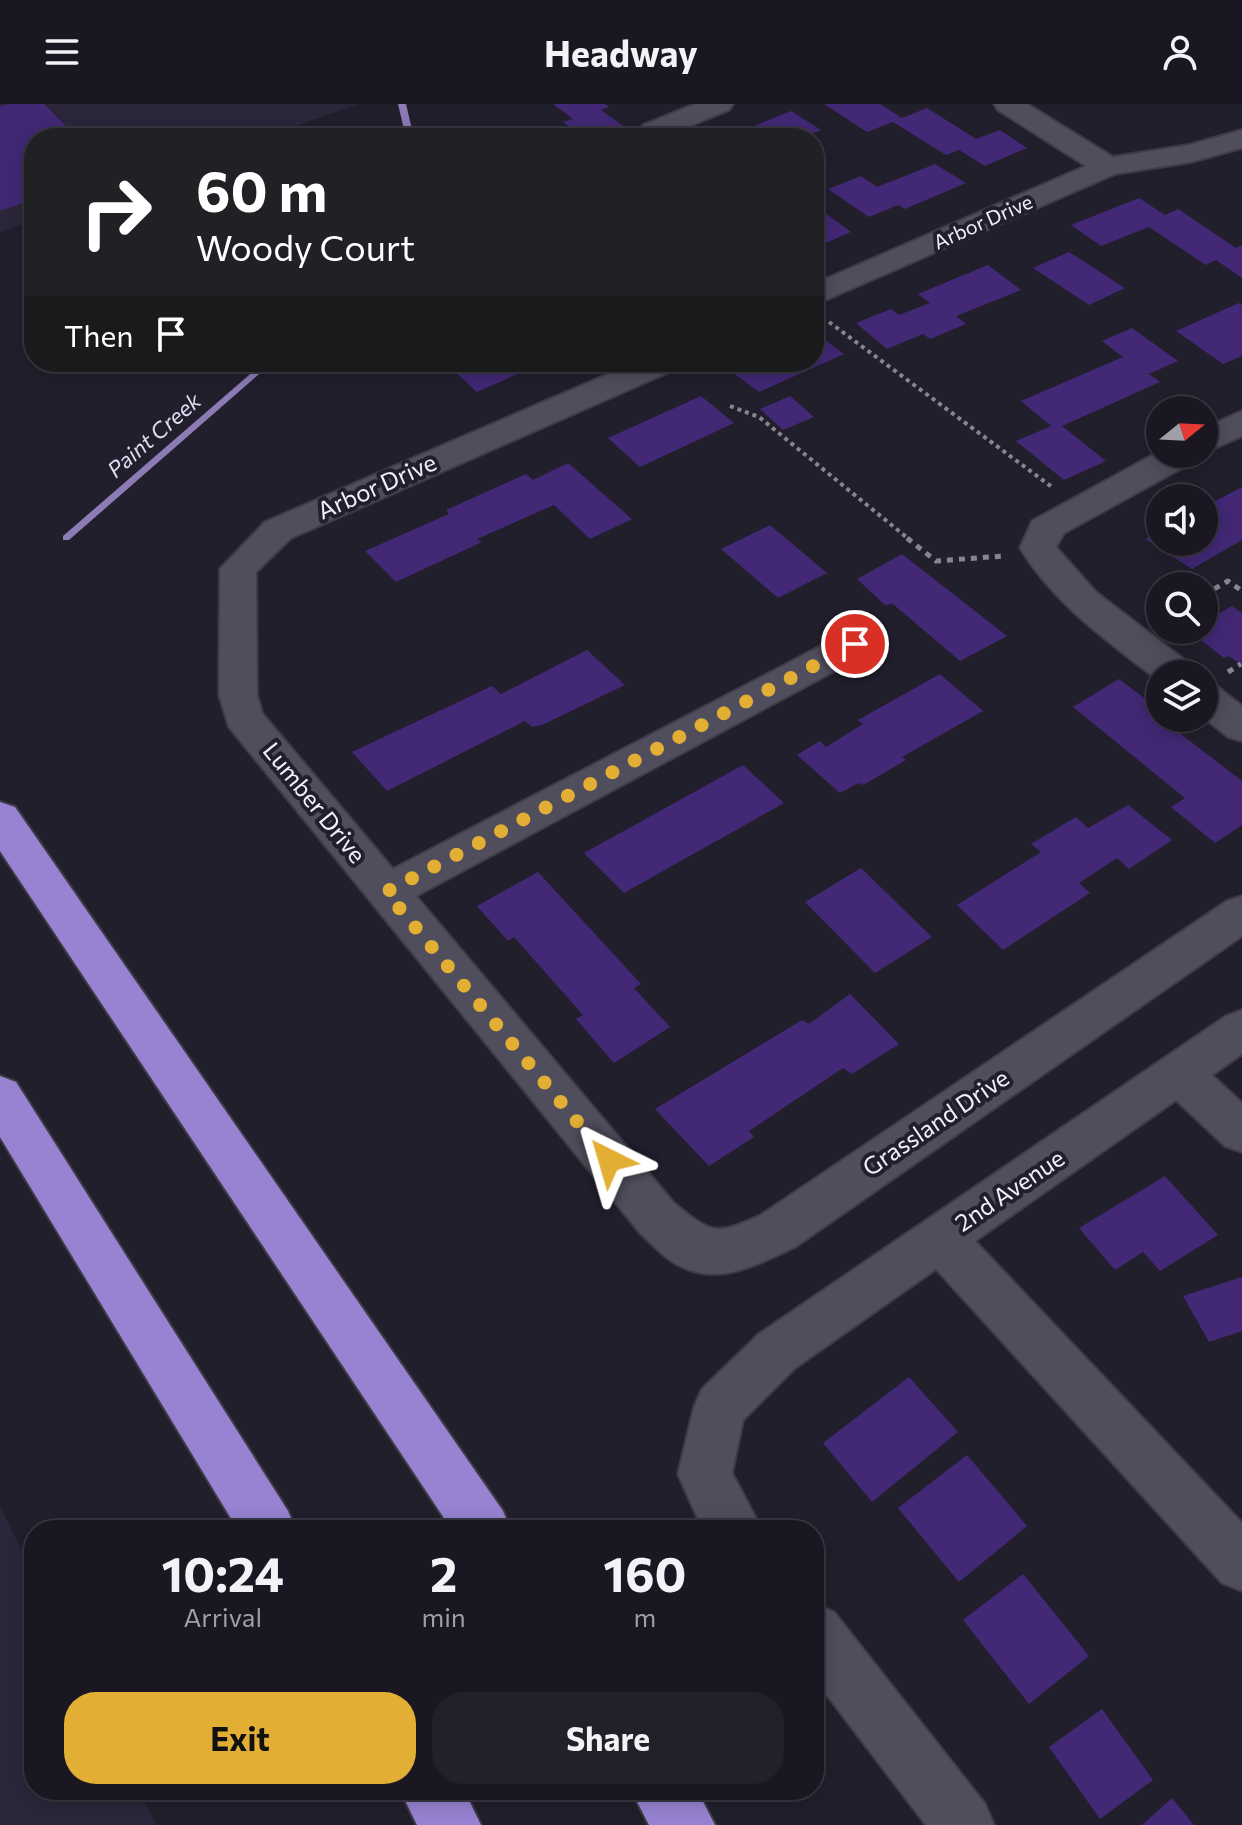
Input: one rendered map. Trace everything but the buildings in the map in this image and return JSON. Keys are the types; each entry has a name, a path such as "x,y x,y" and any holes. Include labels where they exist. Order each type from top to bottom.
{"highway":[{"path":"0,818 477,1520"},
{"path":"0,1096 263,1520"},
{"path":"436,1800 451,1825"},
{"path":"668,1800 685,1825"}],"street":[{"path":"660,128 719,104"},
{"path":"1008,104 1108,167"},
{"name":"Arbor Drive","path":"824,308 1108,167 1238,136"},
{"name":"Arbor Drive","path":"243,717 238,695 238,569 278,530 641,372"},
{"path":"1218,435 1242,422"},
{"path":"1156,468 1045,529 1038,548 1054,573 1078,596 1158,660"},
{"path":"386,892 855,644"},
{"path":"1218,708 1242,727"},
{"name":"Lumber Drive","path":"243,717 629,1185"},
{"name":"Grassland Drive","path":"629,1185 657,1218 694,1249 732,1252 778,1231 1242,913"},
{"name":"2nd Avenue","path":"728,1520 705,1474 720,1407 777,1351 1180,1075 1242,1029"},
{"path":"1180,1075 1242,1132"},
{"path":"941,1239 1242,1563"},
{"path":"824,1645 964,1825"}],"path":[{"path":"824,311 1062,495"},
{"path":"730,406 759,417 936,561 1006,556"},
{"path":"1218,587 1228,581 1242,591"}],"shaded area":[{"path":"0,104 358,104 291,128 24,128 24,224 0,232"},
{"path":"0,1506 24,1555 24,1800 144,1800 156,1825 0,1825"}],"waterway":[{"name":"Paint Creek","path":"402,104 408,128"},
{"name":"Paint Creek","path":"66,538 257,372"}],"route":[{"path":"609,1160 386,892 855,644"}]}
